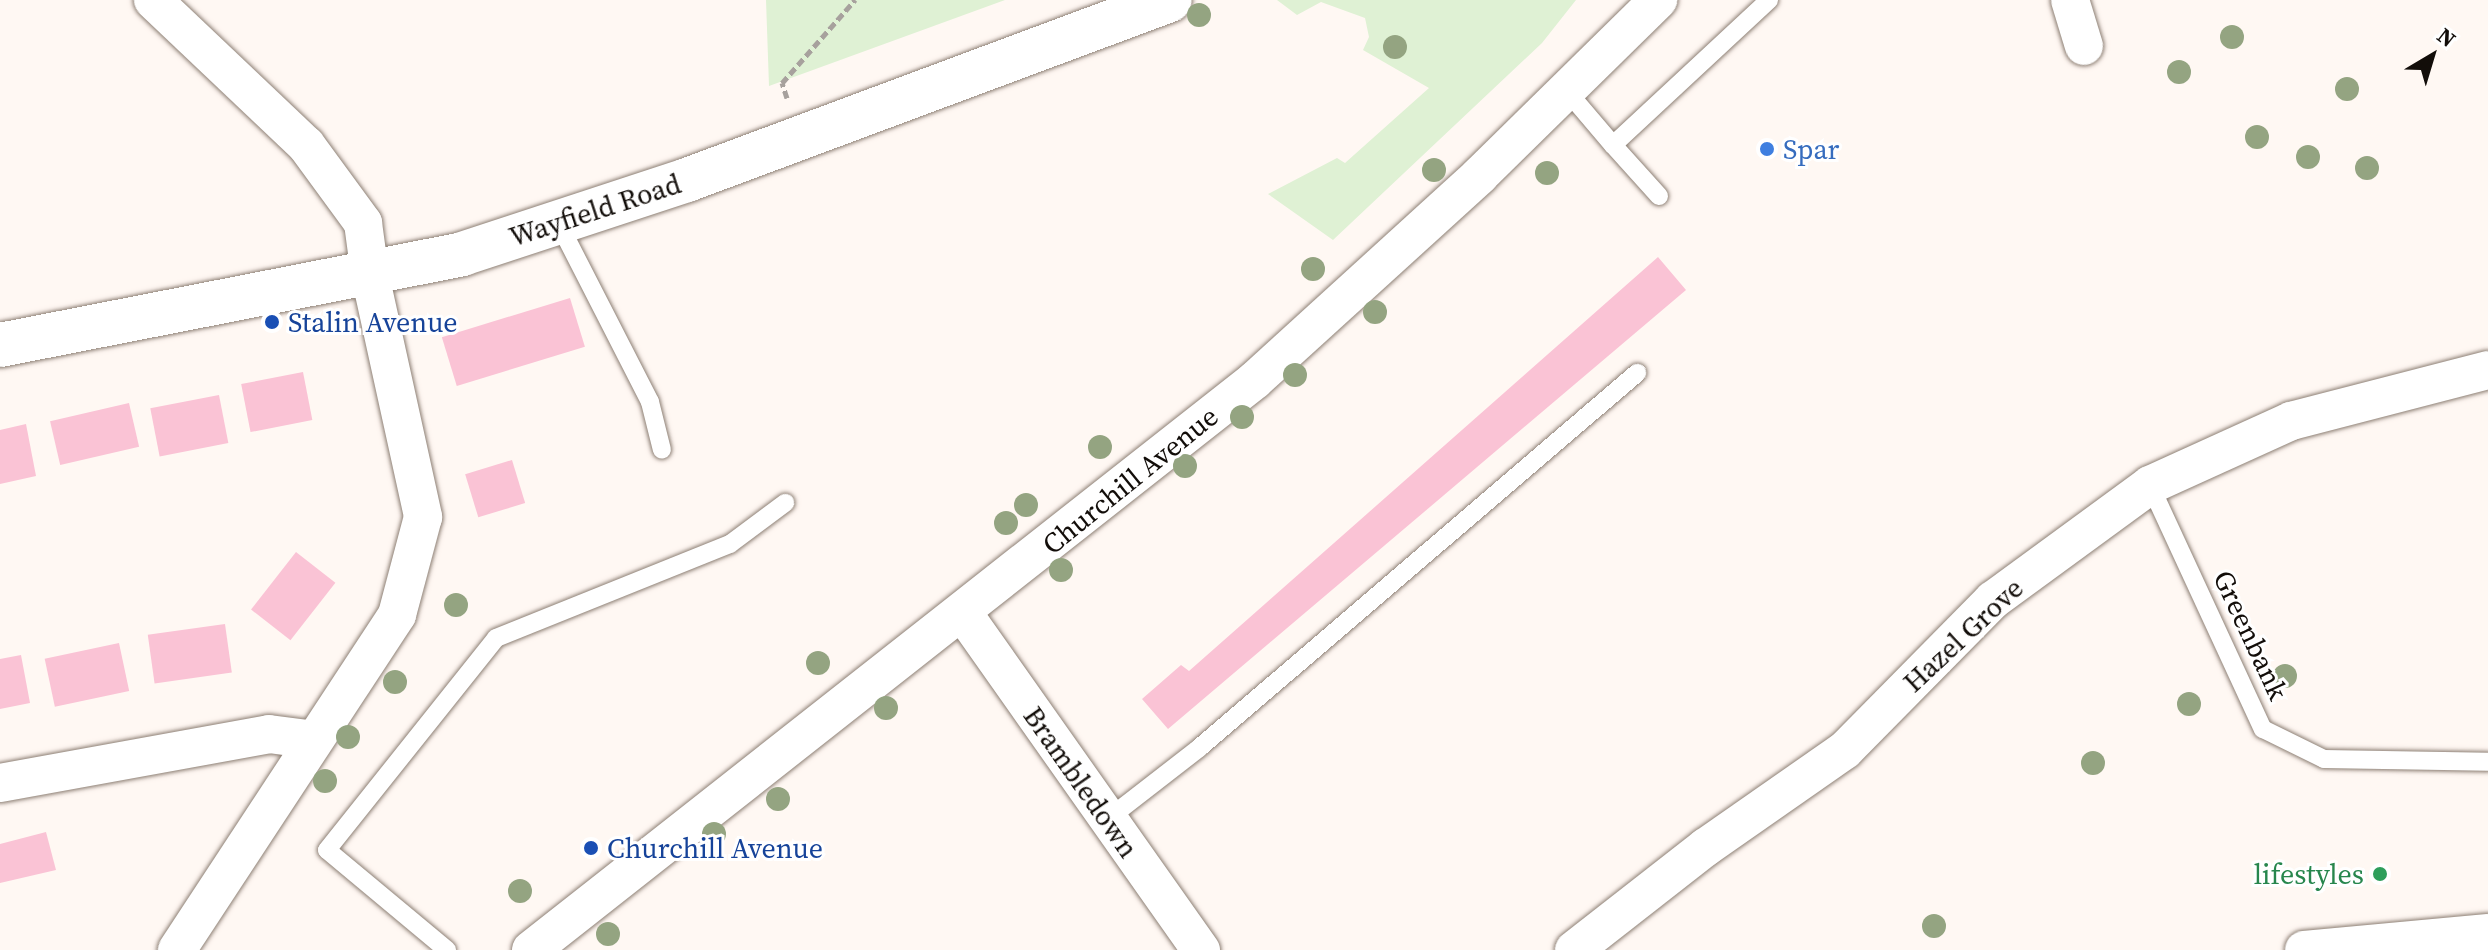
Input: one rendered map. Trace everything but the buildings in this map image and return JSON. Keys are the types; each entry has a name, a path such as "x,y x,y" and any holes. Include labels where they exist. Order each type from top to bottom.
{"street":[{"path":"153,0 306,145 363,223 370,275 423,517 397,615 177,950"},
{"name":"Wayfield Road","path":"0,345 370,275 462,254 800,138 1170,0"},
{"name":"Churchill Avenue","path":"531,950 963,613 1255,380 1567,91 1658,0"},
{"path":"2070,0 2084,46"},
{"name":"Hazel Grove","path":"1574,950 1706,847 1845,750 1993,600 2150,485 2291,421 2488,370"},
{"name":"Brambledown","path":"963,613 1105,821 1201,950"},
{"path":"0,783 269,734 314,740"},
{"path":"2304,950 2488,933"}],"lane":[{"path":"1613,145 1769,0"},
{"path":"1567,91 1659,196"},
{"path":"558,222 650,402 662,450"},
{"path":"1105,821 1199,748 1637,373"},
{"name":"Greenbank","path":"2150,485 2263,729 2324,759 2488,762"},
{"path":"447,950 327,850 496,638 730,544 785,503"}],"path":[{"path":"800,138 782,83 855,0"}],"green space":[{"path":"766,0 1005,0 769,86"},
{"path":"1277,0 1576,0 1542,43 1333,240 1268,194 1337,158 1345,163 1429,88 1363,50 1369,37 1365,18 1321,2 1297,15"}],"place":[{"name":"Spar","path":"1767,149"},
{"name":"Stalin Avenue","path":"272,322"},
{"name":"Churchill Avenue","path":"591,848"},
{"name":"lifestyles","path":"2380,874"}]}
